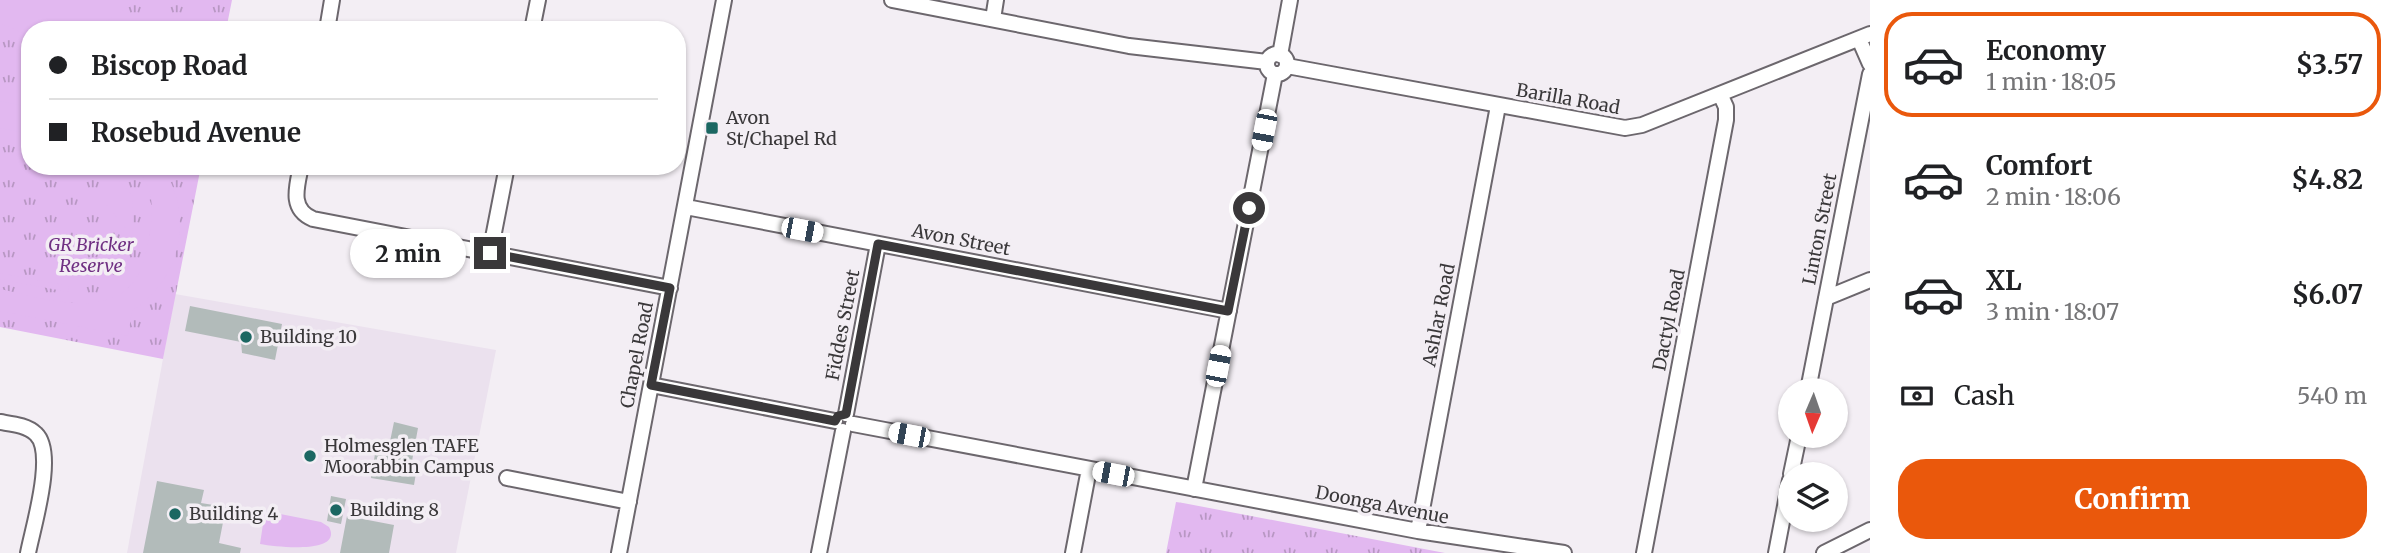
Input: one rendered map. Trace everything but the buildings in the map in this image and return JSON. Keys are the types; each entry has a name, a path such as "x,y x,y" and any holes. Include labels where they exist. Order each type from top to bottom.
{"street":[{"path":"328,21 332,0"},
{"path":"534,21 538,0"},
{"name":"Chapel Road","path":"619,553 724,0"},
{"name":"Barilla Road","path":"892,0 1150,49 1277,64 1625,128 1642,125 1865,36"},
{"path":"993,19 996,0"},
{"path":"1194,489 1290,0"},
{"path":"1865,36 1870,64"},
{"name":"Linton Street","path":"1810,378 1870,74"},
{"name":"Dactyl Road","path":"1644,553 1726,120 1727,109 1720,94"},
{"name":"Ashlar Road","path":"1418,531 1498,106"},
{"path":"300,175 296,197 300,209 313,219 670,288"},
{"path":"490,253 504,175"},
{"name":"Avon Street","path":"686,207 1228,311"},
{"name":"Fiddes Street","path":"819,553 878,244"},
{"path":"1826,298 1870,280"},
{"name":"Doonga Avenue","path":"651,385 1418,531 1564,553"},
{"path":"0,422 20,425 36,434 46,457 29,553"},
{"path":"1073,553 1089,470"},
{"path":"507,478 629,502"},
{"path":"1824,553 1870,530"},
{"path":"1776,553 1780,532"}],"shaded area":[{"name":"Holmesglen TAFE Moorabbin Campus","path":"175,294 496,350 456,553 127,553"}],"green space":[{"name":"GR Bricker Reserve","path":"0,0 232,0 228,21 21,21 21,175 199,175 163,359 0,327"},
{"path":"0,0 139,0 107,21 21,21 21,32 0,23"},
{"path":"0,101 21,105 21,132 0,128"},
{"path":"106,175 114,175 132,195 133,237 106,204"},
{"path":"141,175 167,175 172,185 180,225 178,245 162,282 149,298 132,311 128,336 0,311 0,289 76,303 112,298 127,288 139,273 150,231 151,196"},
{"path":"0,273 69,286 68,292 0,279"},
{"path":"1176,502 1183,503 1445,553 1166,553"},
{"path":"265,511 321,522 329,527 331,535 327,541 308,547 260,544"}],"place":[{"name":"Avon St/Chapel Rd","path":"712,128"},
{"name":"Building 10","path":"246,337"},
{"name":"Holmesglen TAFE Moorabbin Campus","path":"310,456"},
{"name":"Building 8","path":"336,510"},
{"name":"Building 4","path":"175,514"}],"route":[{"path":"490,253 670,288 651,385 835,421 838,416 846,414 878,244 1228,311 1249,208"}]}
